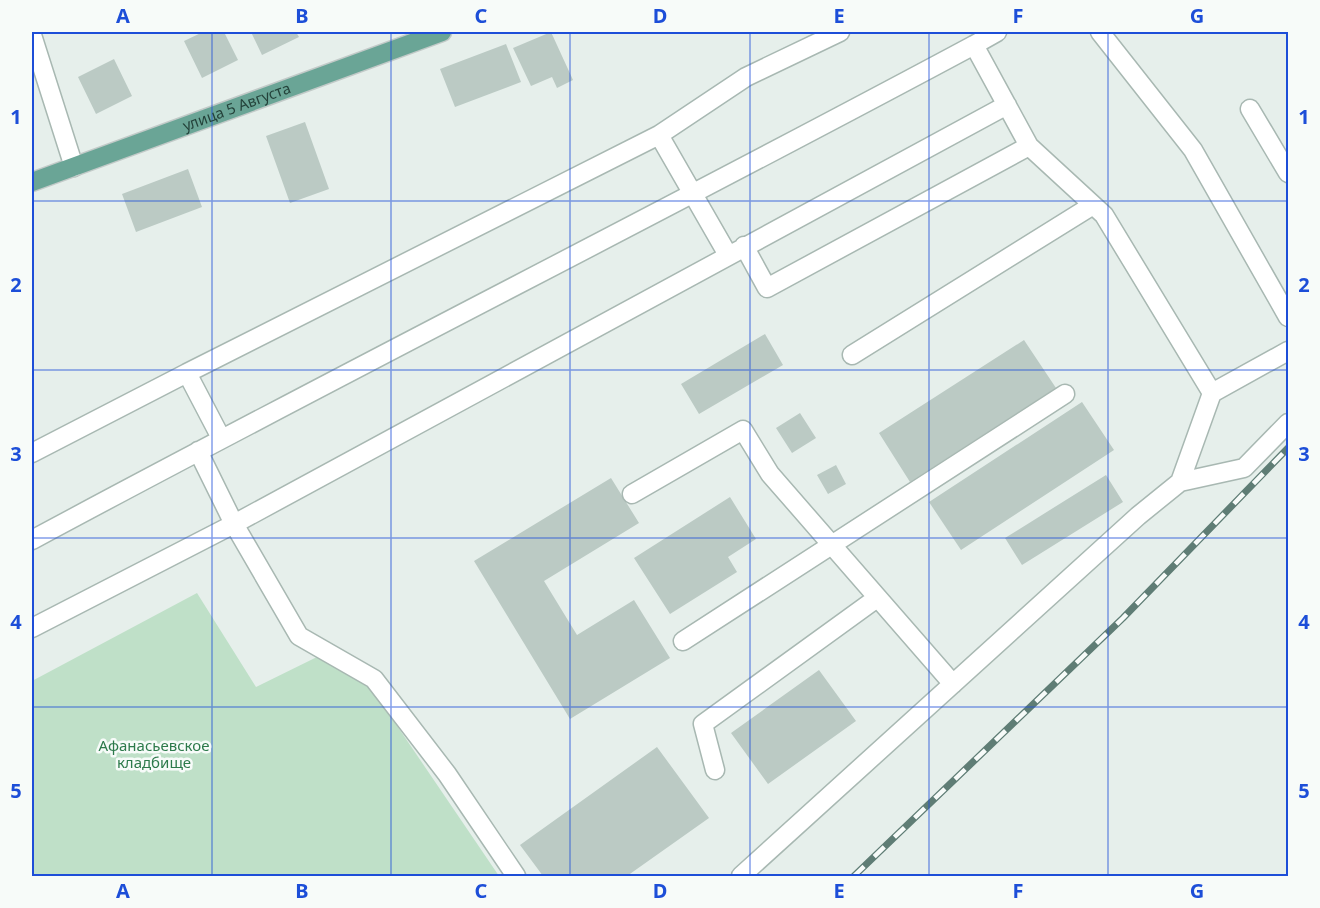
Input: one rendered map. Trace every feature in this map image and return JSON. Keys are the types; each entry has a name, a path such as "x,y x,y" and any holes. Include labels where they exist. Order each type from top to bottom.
{"main road":[{"name":"улица 5 Августа","path":"32,182 442,32"}],"street":[{"path":"32,453 659,135 746,77 840,32"},
{"path":"32,540 221,438 695,195 997,32"},
{"path":"1100,32 1193,150 1288,317"},
{"path":"32,35 74,166"},
{"path":"974,45 1029,146 1104,215 1212,393"},
{"path":"32,628 234,524 1007,105"},
{"path":"1250,109 1288,173"},
{"path":"659,135 695,195 736,251 767,288 1029,146"},
{"path":"852,355 1093,205"},
{"path":"1180,482 1212,393 1288,351"},
{"path":"187,373 221,438"},
{"path":"682,641 833,546 1065,394"},
{"path":"741,876 1138,516 1180,482 1244,468 1288,423"},
{"path":"632,494 743,430 770,474 954,684"},
{"path":"198,451 234,524 299,636 374,679 447,774 516,876"},
{"path":"715,770 703,724 877,598"}],"green space":[{"name":"Афанасьевское кладбище","path":"197,593 256,687 319,656 370,686 499,876 32,876 32,681"}],"building":[{"path":"203,32 224,32 238,60 202,78 184,41"},
{"path":"251,32 296,32 299,37 262,55"},
{"path":"551,32 573,80 557,88 552,77 531,86 513,48"},
{"path":"506,44 521,82 455,107 440,69"},
{"path":"114,59 132,96 96,114 78,77"},
{"path":"305,122 329,189 290,203 266,136"},
{"path":"188,169 202,207 136,232 122,194"},
{"path":"765,334 783,365 699,414 681,384"},
{"path":"1024,340 1056,388 910,482 879,433"},
{"path":"1082,402 1114,450 961,550 929,502"},
{"path":"800,413 816,438 792,453 776,428"},
{"path":"836,465 846,484 828,494 817,475"},
{"path":"1106,475 1123,502 1022,565 1005,538"},
{"path":"611,478 639,523 544,581 577,635 634,600 670,658 570,719 474,561"},
{"path":"730,497 756,539 728,557 737,572 670,614 634,558"},
{"path":"819,670 856,721 768,784 731,733"},
{"path":"657,747 709,818 627,876 543,876 520,845"}],"railway":[{"path":"854,876 1123,618 1288,448"}]}
